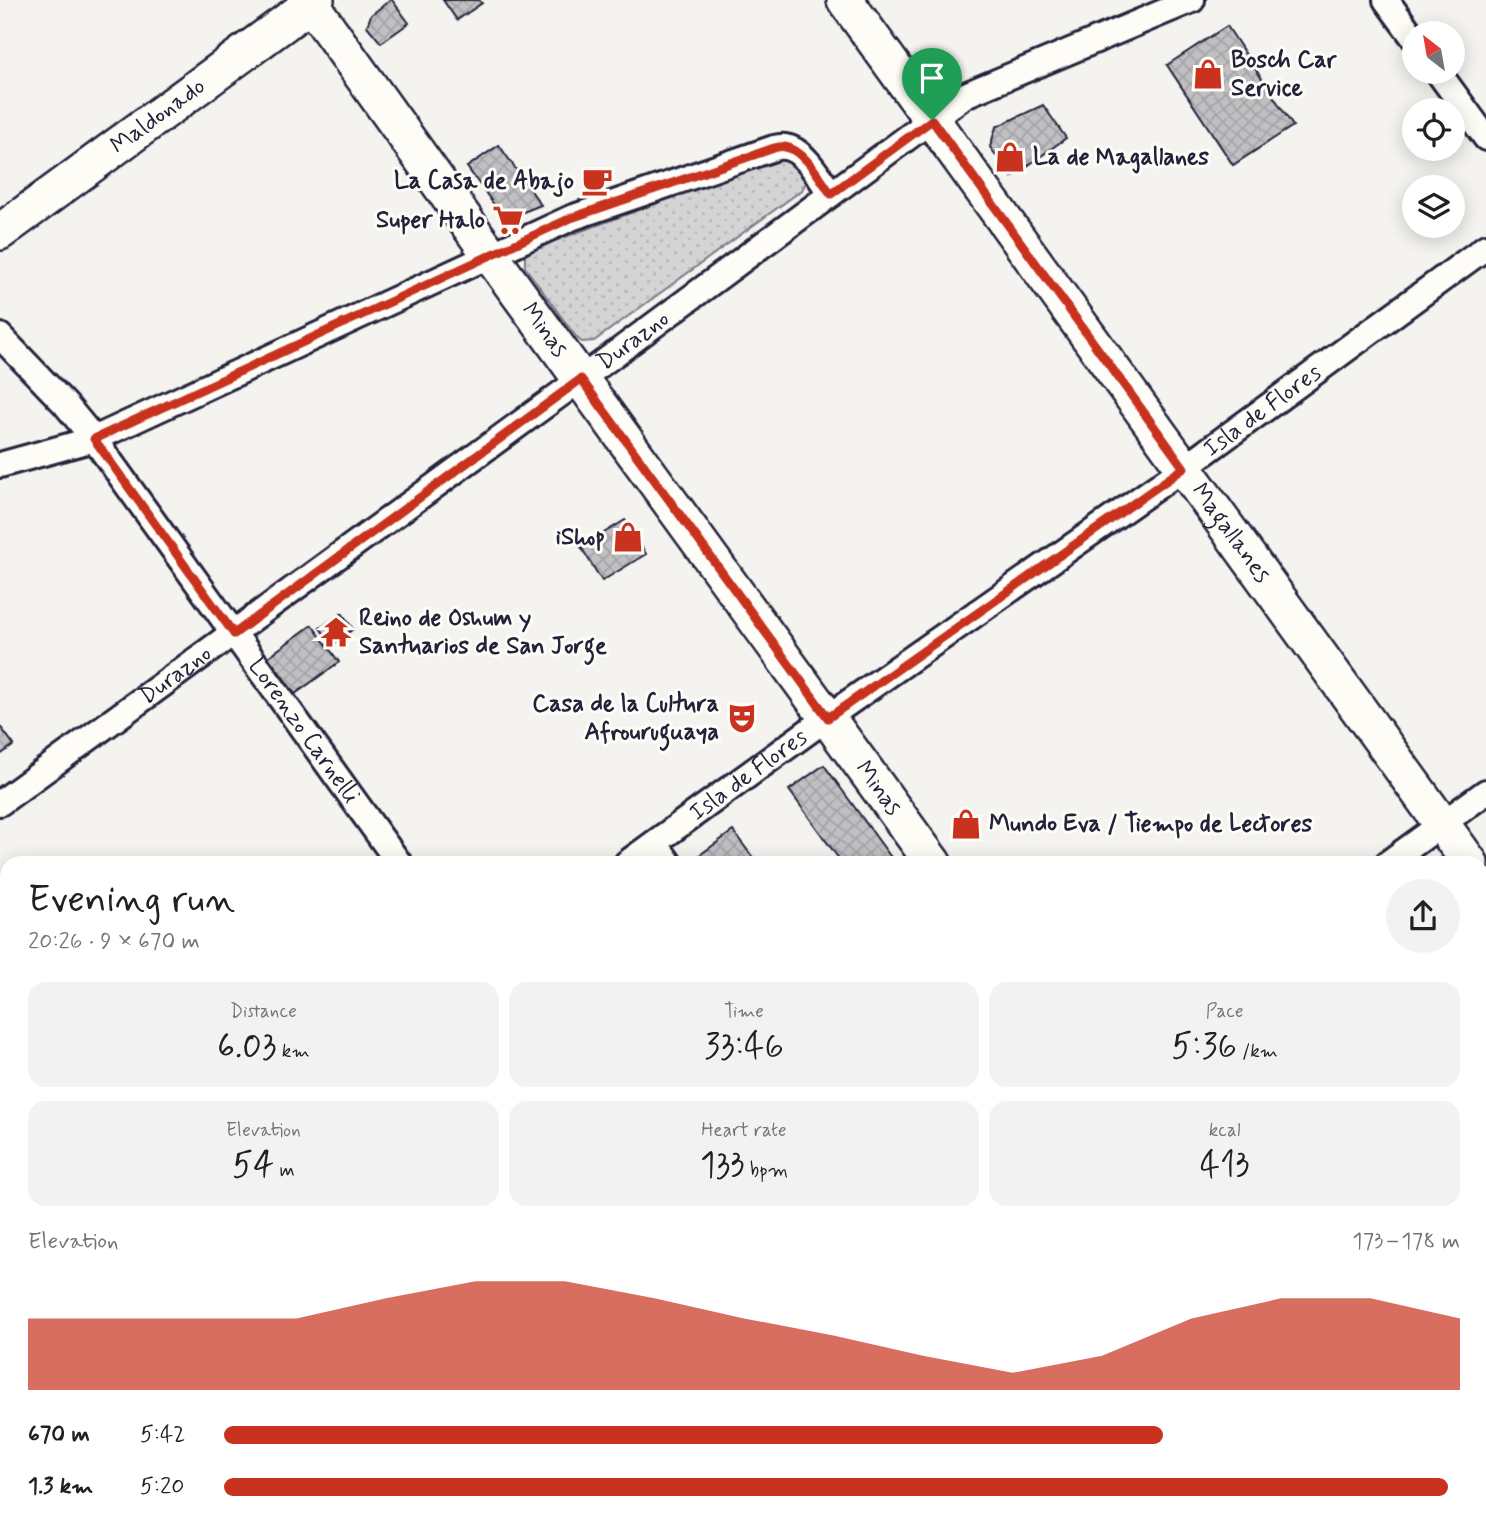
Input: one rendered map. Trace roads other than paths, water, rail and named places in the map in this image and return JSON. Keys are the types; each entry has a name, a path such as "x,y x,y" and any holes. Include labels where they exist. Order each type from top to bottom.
{"street":[{"name":"Magallanes","path":"845,0 1465,856"},
{"name":"Durazno","path":"0,803 234,634 965,95 1192,0"},
{"path":"1386,0 1402,22"},
{"name":"Maldonado","path":"0,232 312,1"},
{"name":"Minas","path":"312,1 491,256 928,856"},
{"path":"1447,84 1486,138"},
{"path":"0,465 94,439 571,218 774,148 787,147 802,156 831,194"},
{"name":"Isla de Flores","path":"637,856 828,718 1184,468 1486,247"},
{"name":"Lorenzo Carnelli","path":"0,336 66,405 94,439 394,856"},
{"path":"1398,856 1486,792"},
{"path":"655,843 665,856"}],"place":[{"name":"Bosch Car Service","path":"1208,74"},
{"name":"La de Magallanes","path":"1010,157"},
{"name":"La Casa de Abajo","path":"597,181"},
{"name":"Super Halo","path":"508,220"},
{"name":"iShop","path":"628,537"},
{"name":"Reino de Oshum y Santuarios de San Jorge","path":"336,632"},
{"name":"Casa de la Cultura Afrouruguaya","path":"742,718"},
{"name":"Mundo Eva / Tiempo de Lectores","path":"966,824"}]}
